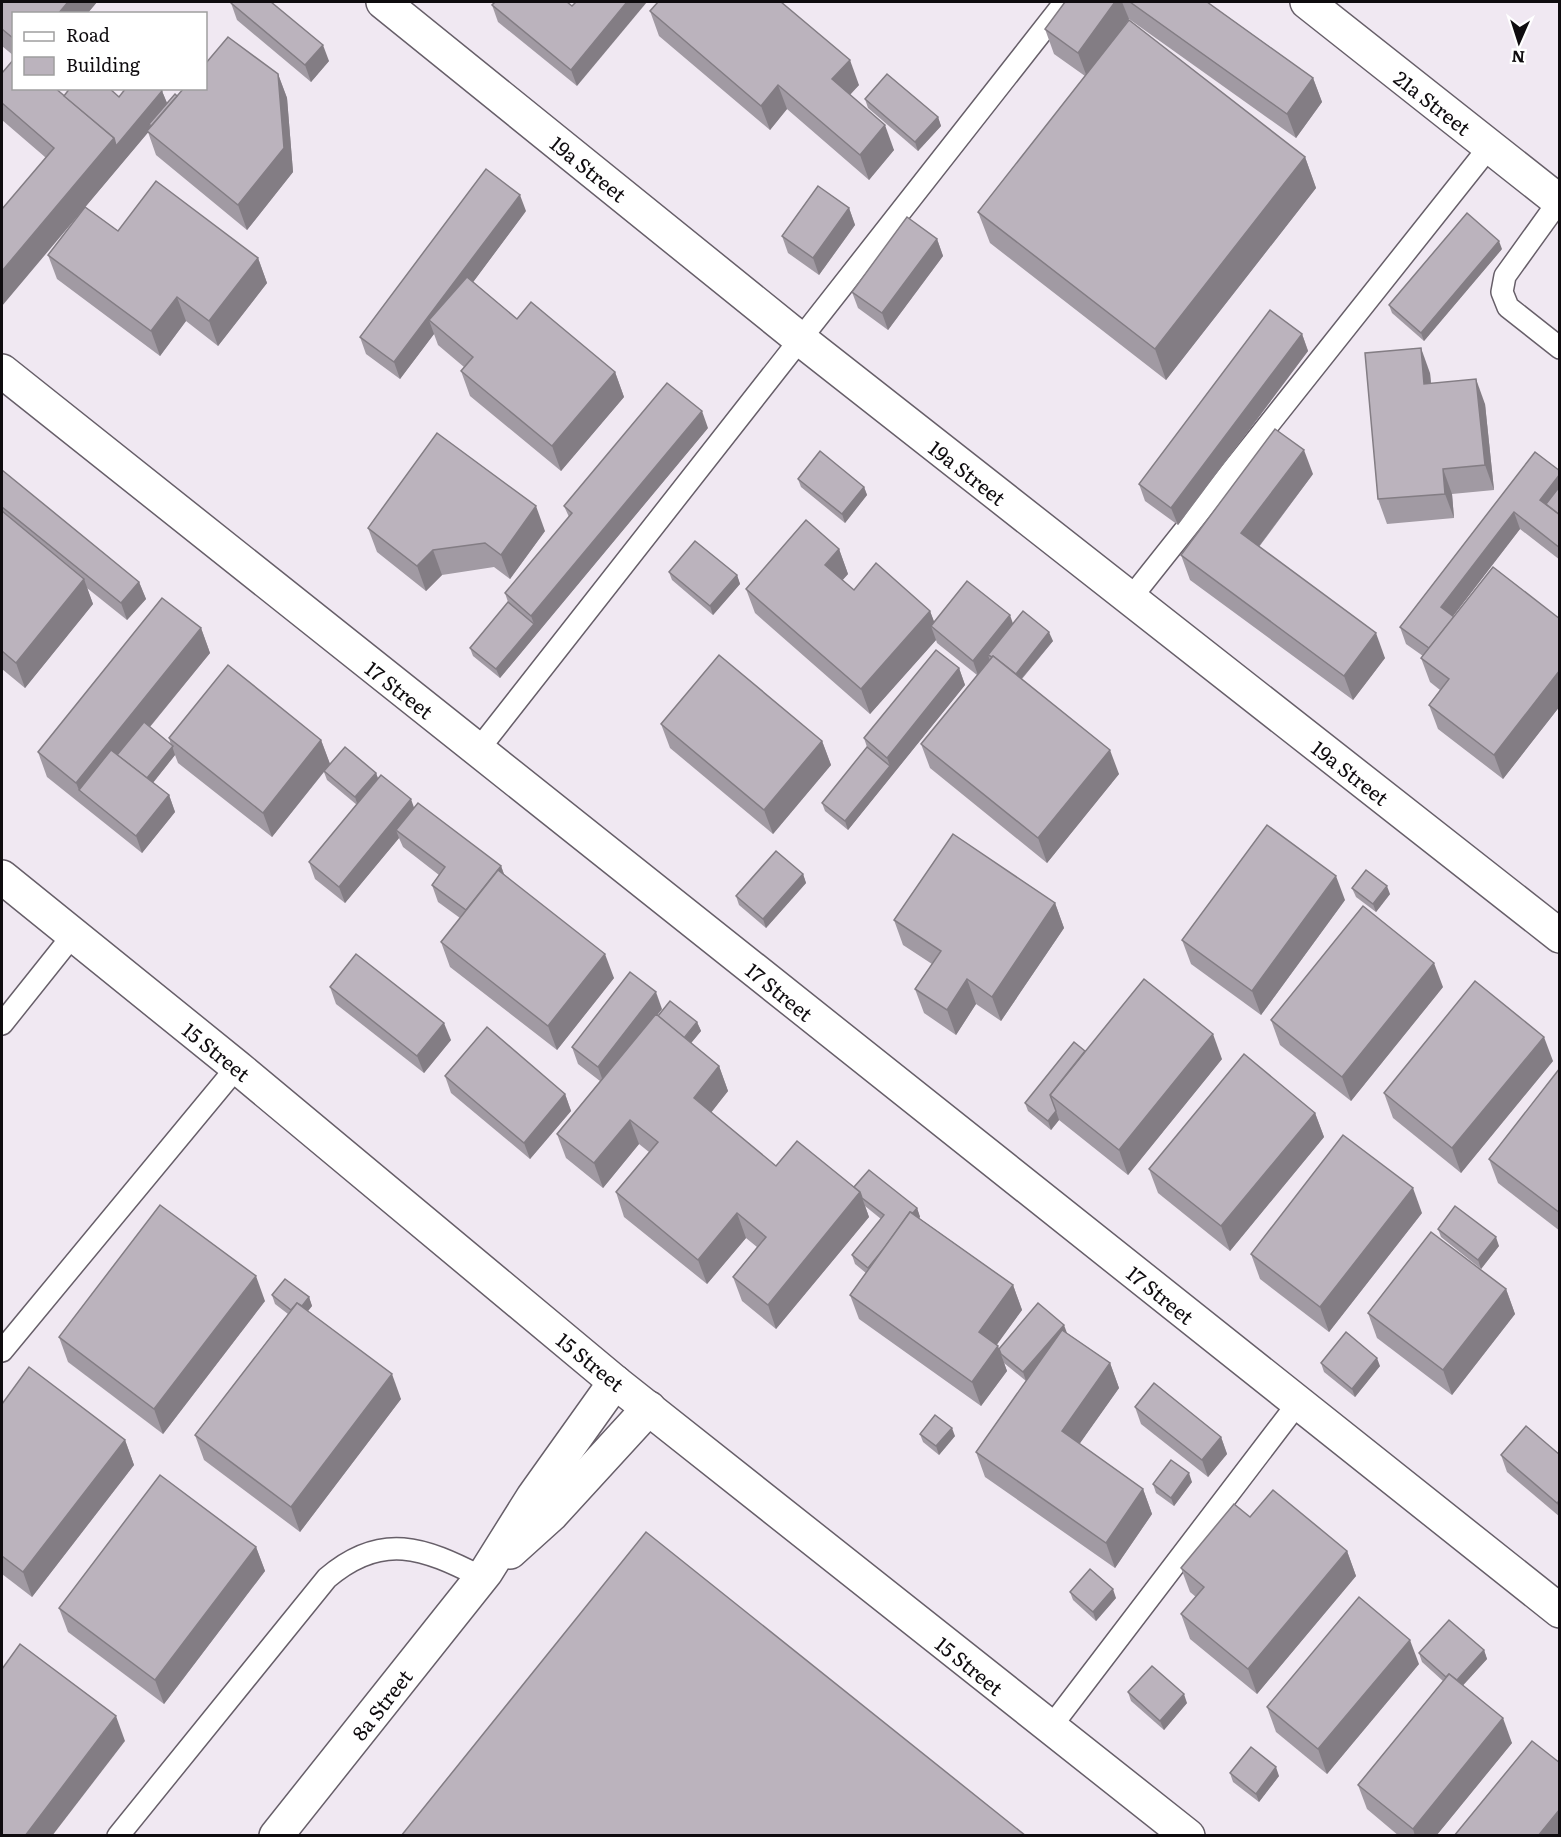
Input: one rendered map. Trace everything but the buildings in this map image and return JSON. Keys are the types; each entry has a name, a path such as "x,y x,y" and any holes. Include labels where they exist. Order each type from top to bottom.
{"street":[{"name":"19a Street","path":"382,2 800,339 1560,936"},
{"name":"21a Street","path":"1308,2 1559,201"},
{"name":"17 Street","path":"2,371 1560,1611"},
{"name":"15 Street","path":"2,877 237,1067 615,1382 1188,1836"},
{"name":"8a Street","path":"278,1835 483,1575 532,1497 615,1382"},
{"name":"8a Street","path":"483,1575 551,1515 649,1408"}],"lane":[{"path":"478,750 1065,2"},
{"path":"1130,599 1490,146"},
{"path":"1559,201 1505,276 1502,292 1508,307 1560,348"},
{"path":"5,1020 73,935"},
{"path":"2,1351 237,1067"},
{"path":"1050,1728 1298,1403"},
{"path":"118,1836 327,1578 340,1566 372,1552 406,1550 436,1555 483,1575"}]}
